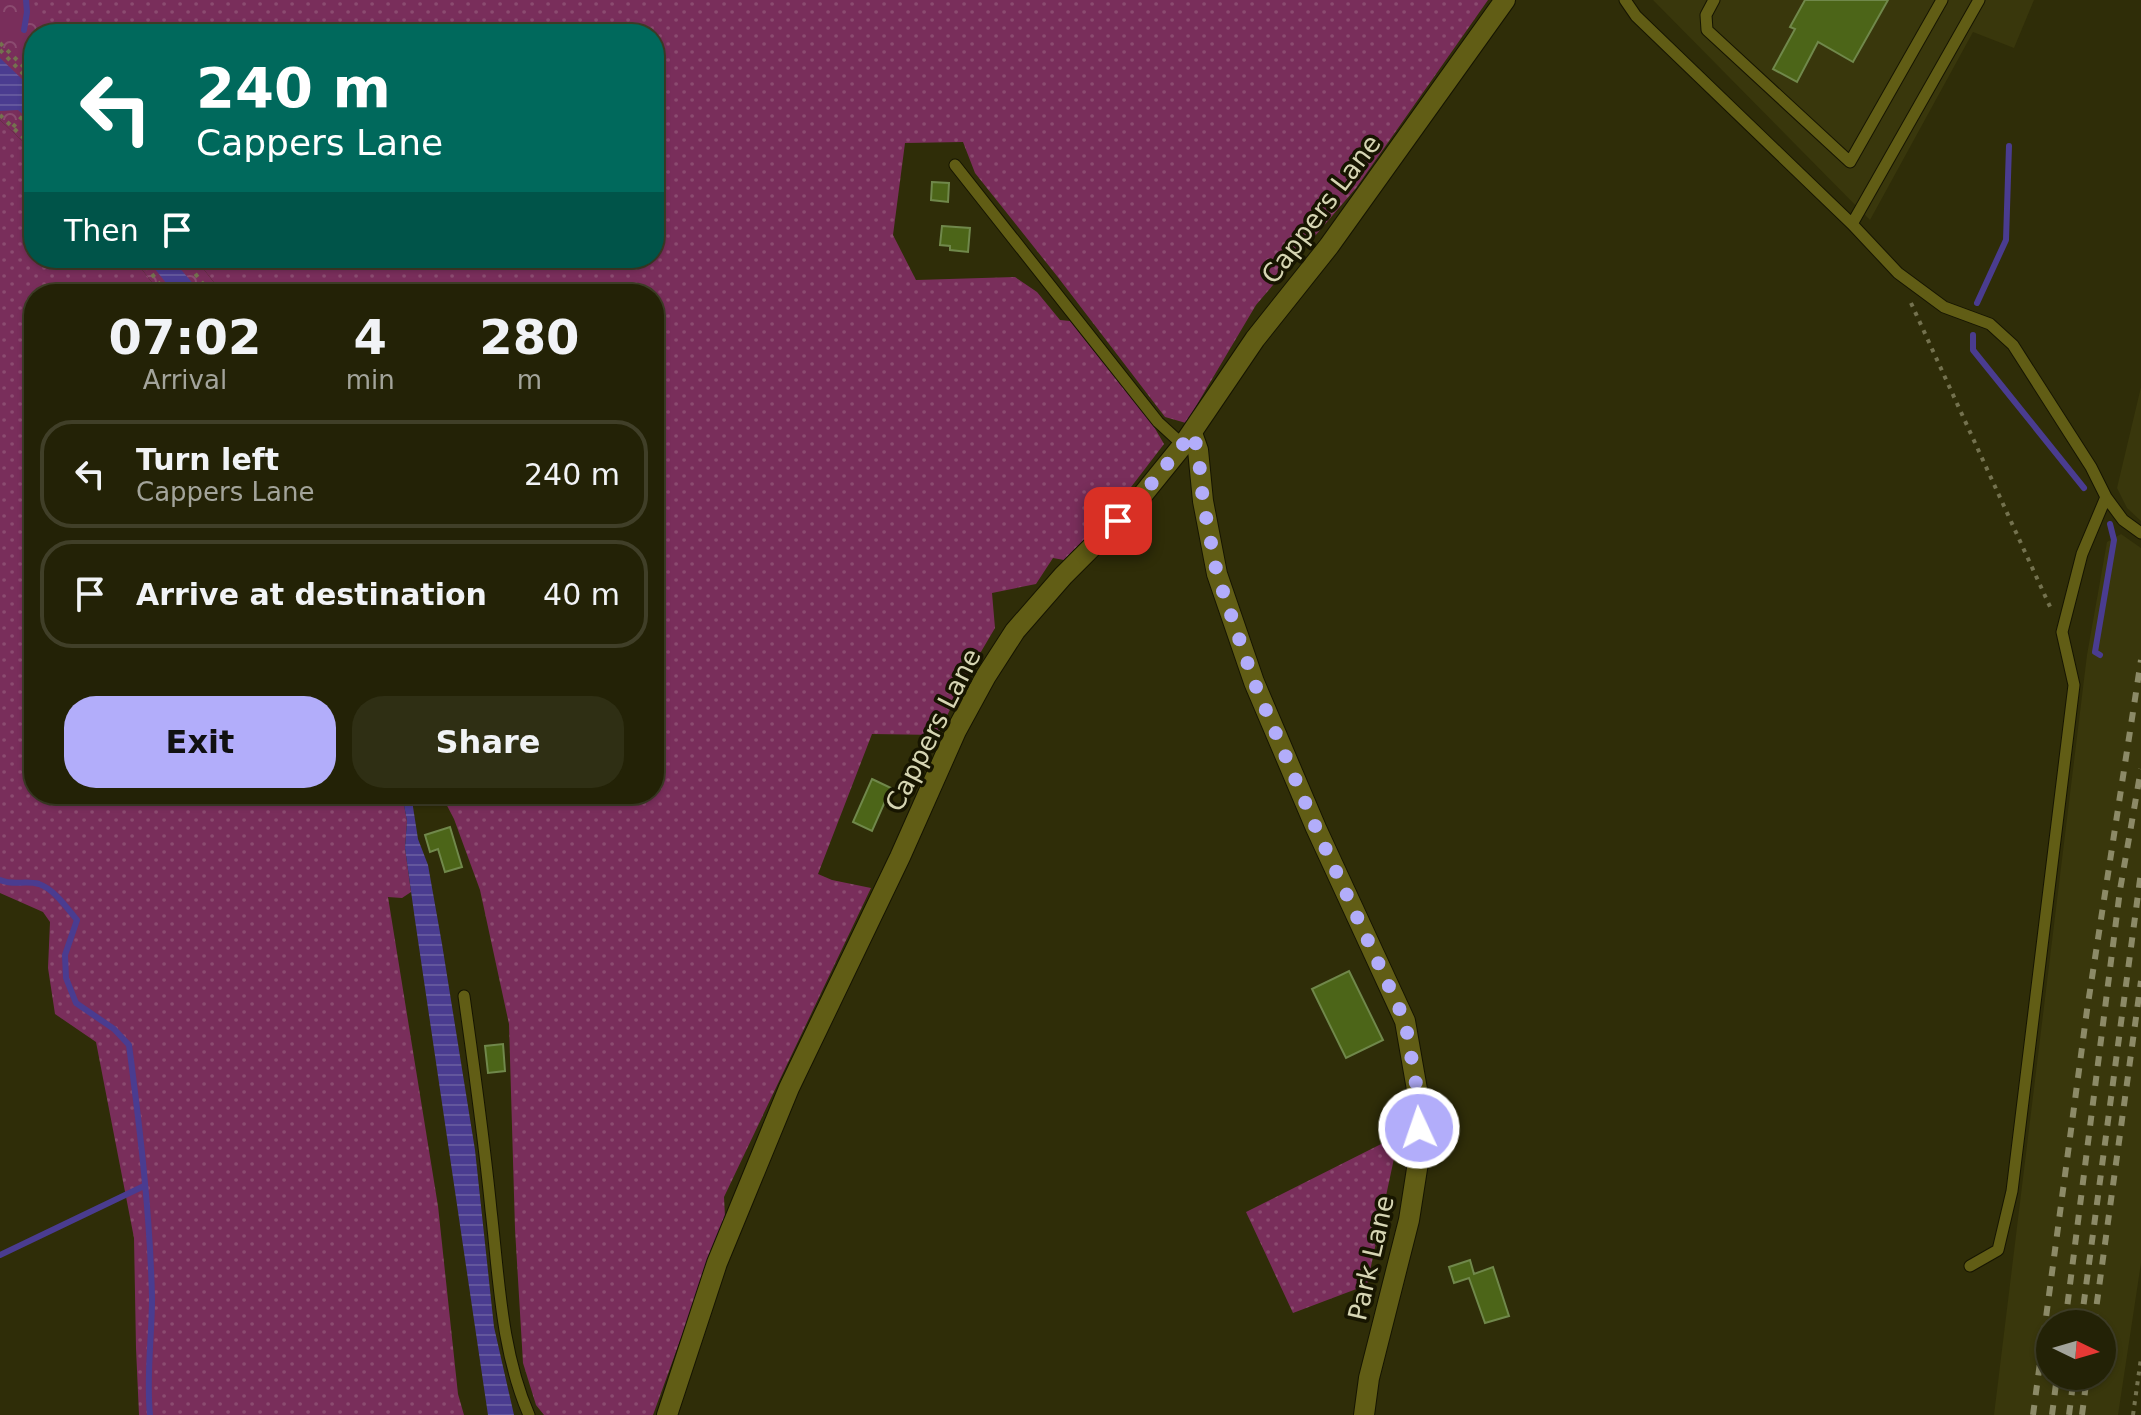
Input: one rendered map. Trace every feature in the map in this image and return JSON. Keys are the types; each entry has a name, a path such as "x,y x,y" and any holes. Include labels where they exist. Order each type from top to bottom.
{"street":[{"name":"Cappers Lane","path":"667,1415 717,1263 789,1088 900,857 956,731 986,676 1015,631 1063,576 1136,503 1188,439 1255,339 1329,246 1505,0"},
{"name":"Park Lane","path":"1188,439 1198,450 1203,501 1217,574 1254,682 1316,828 1405,1021 1419,1101 1419,1156 1409,1220 1369,1378 1364,1415"}],"lane":[{"path":"1625,0 1636,16 1852,224 1898,273 1944,307 1990,324 2013,345 2091,467 2106,497 2123,520 2141,533"},
{"path":"1714,0 1706,15 1707,30 1850,162 1942,0"},
{"path":"1852,224 1979,0"},
{"path":"955,165 1158,422 1188,439"},
{"path":"1970,1266 1998,1250 2012,1191 2074,685 2062,632 2082,554 2106,497"},
{"path":"464,996 481,1114 503,1315 519,1392 529,1415"}],"path":[{"path":"0,43 24,67"},
{"path":"0,50 24,75"},
{"path":"0,115 24,138"},
{"path":"13,127 24,115"},
{"path":"191,268 203,284"},
{"path":"1898,273 2062,632"},
{"path":"2133,1415 2141,1358"}],"shaded area":[{"path":"1653,0 2034,0 2014,48 1973,32 1870,220"},
{"path":"0,58 23,80 24,115 18,110 0,111"},
{"path":"154,268 180,268 193,284 167,284"},
{"path":"2141,387 2141,521 2127,508 2117,488"},
{"path":"2121,534 2141,548 2141,1263 2118,1415 1994,1415 2087,655 2107,542"},
{"path":"404,804 413,804 418,839 428,865 442,944 475,1150 494,1327 514,1415 488,1415 405,848 407,821"}],"green space":[{"path":"0,0 1488,0 1356,188 1256,305 1186,423 1165,417 975,173 963,142 905,143 893,235 916,280 1015,277 1037,292 1060,320 1070,321 1153,425 1164,444 1115,508 1064,560 1053,558 1036,584 992,593 995,628 962,684 938,735 872,734 818,874 871,888 724,1197 725,1217 653,1415 544,1415 536,1405 523,1363 515,1229 509,1024 480,890 446,804 664,804 664,284 215,284 203,268 664,268 664,24 24,24"},
{"path":"0,0 33,0 40,24 24,24 24,143 0,120"},
{"path":"0,120 24,143 24,268 141,268 153,284 24,284 24,804 404,804 407,821 405,848 411,892 402,898 388,897 438,1206 458,1394 464,1415 139,1415 134,1238 96,1042 55,1014 48,968 50,922 43,912 0,893"},
{"path":"141,268 203,268 215,284 153,284"},
{"path":"1399,1135 1367,1285 1293,1313 1246,1212"}],"building":[{"path":"1805,0 1888,0 1853,62 1818,42 1797,82 1773,69 1795,29 1790,27"},
{"path":"932,182 949,183 948,202 931,200"},
{"path":"942,226 970,228 968,252 950,250 950,246 940,245"},
{"path":"872,779 891,788 872,831 853,822"},
{"path":"450,827 462,867 445,872 438,849 430,852 425,835"},
{"path":"1349,971 1383,1040 1346,1058 1312,989"},
{"path":"503,1044 505,1071 488,1073 485,1046"},
{"path":"1470,1260 1474,1274 1493,1267 1509,1316 1485,1323 1469,1278 1454,1283 1449,1267"}],"waterway":[{"path":"25,24 26,0"},
{"path":"1977,303 2006,240 2009,146"},
{"path":"1973,335 1973,350 2084,488"},
{"path":"2100,655 2095,652 2114,540 2110,524"},
{"path":"0,880 45,886 77,920 65,955 66,978 76,1003 114,1029 129,1045 149,1234 152,1298 150,1415"},
{"path":"0,1255 144,1186"}],"railway":[{"path":"2033,1415 2087,1010 2141,660"},
{"path":"2067,1310 2120,890 2141,769"},
{"path":"2083,1310 2141,872"},
{"path":"2096,1310 2141,981"},
{"path":"2052,1415 2055,1390"},
{"path":"2069,1415 2072,1390"},
{"path":"2082,1415 2085,1390"}],"route":[{"path":"1118,521 1192,433 1198,450 1203,501 1217,574 1254,682 1316,828 1405,1021 1419,1101 1419,1128"}]}
